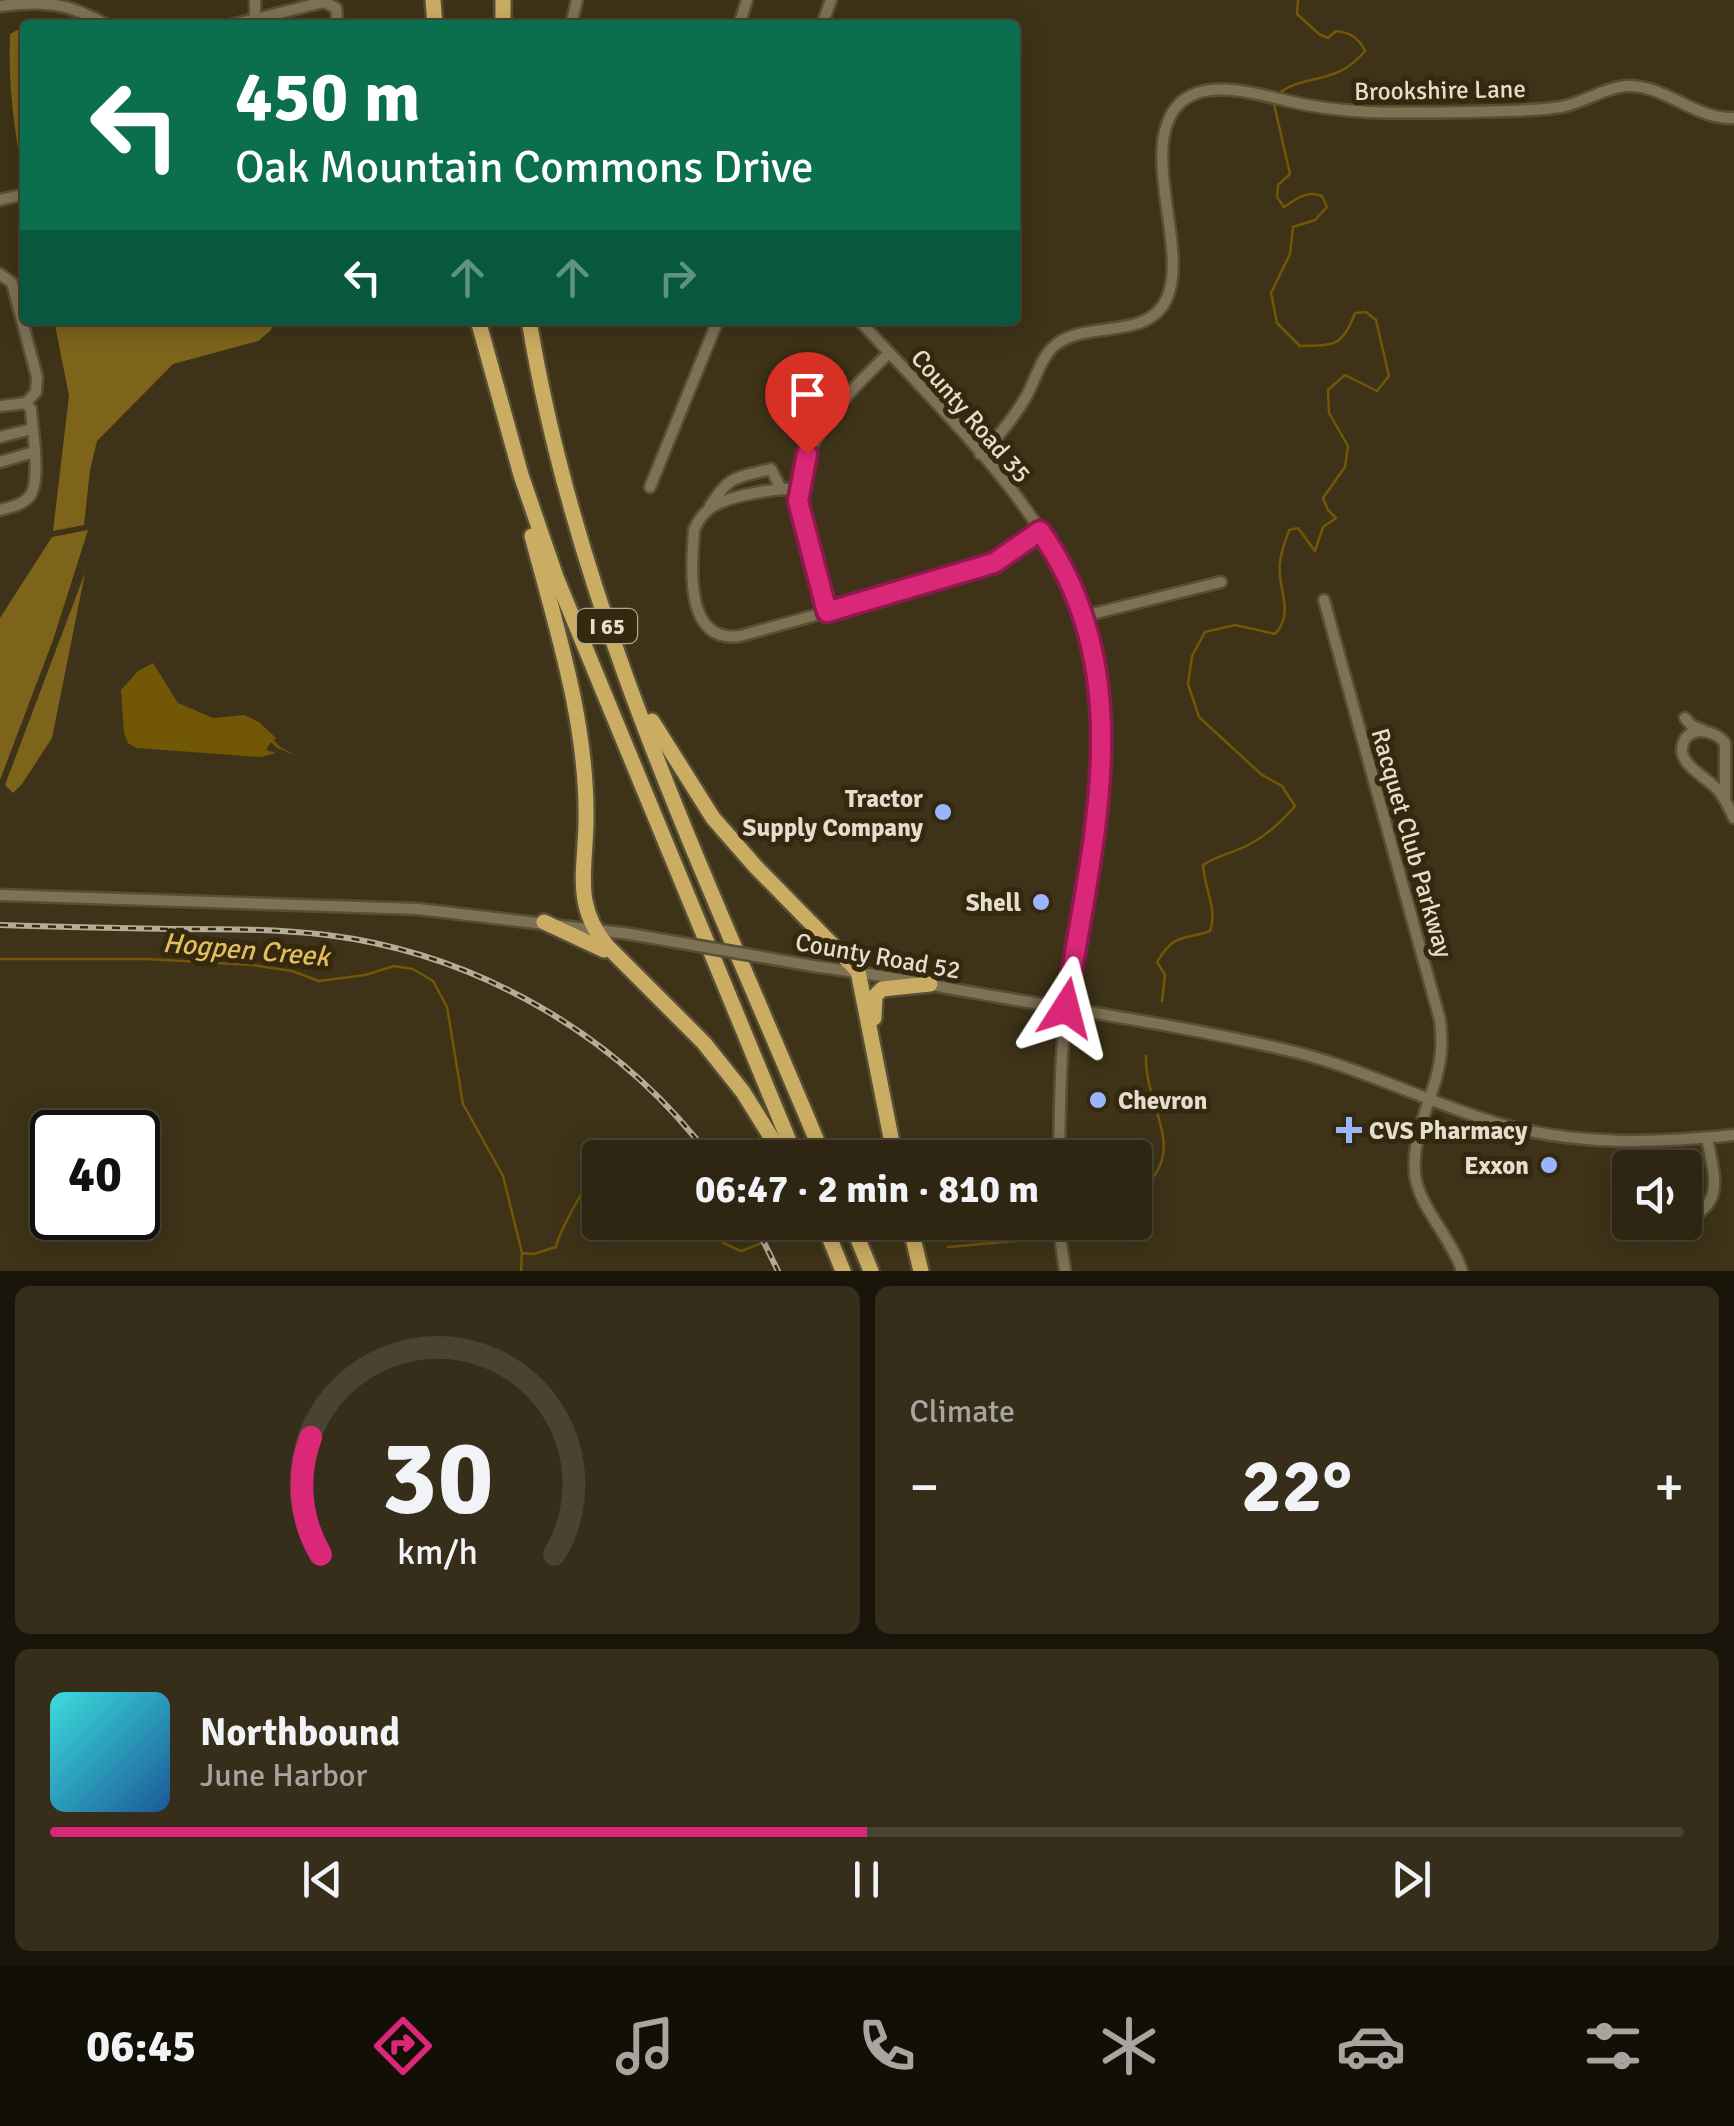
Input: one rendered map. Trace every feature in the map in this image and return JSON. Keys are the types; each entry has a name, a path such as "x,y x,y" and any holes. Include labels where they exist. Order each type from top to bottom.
{"highway":[{"name":"I 65","path":"479,325 520,475 556,577 789,1140"},
{"name":"I 65","path":"530,325 555,446 606,622 817,1140"},
{"path":"494,384 576,712 586,795 584,910 593,930 619,959 704,1043 754,1107 773,1140"},
{"path":"606,622 648,714 699,799 755,866 858,971 884,1092"},
{"path":"544,922 619,959"},
{"path":"893,1140 872,1012 875,996 882,990 930,984"},
{"path":"828,1240 842,1270"},
{"path":"858,1240 871,1271"},
{"path":"913,1240 921,1271"}],"street":[{"path":"0,6 41,0 97,20"},
{"path":"262,20 324,2 336,8 337,20"},
{"name":"Brookshire Lane","path":"980,454 1014,414 1058,343 1132,325 1153,316 1163,306 1172,275 1164,199 1166,136 1172,114 1188,98 1229,90 1359,113 1507,111 1567,106 1624,86 1648,90 1706,115 1734,118"},
{"path":"0,274 12,283 20,313"},
{"path":"0,406 26,403 36,392 37,377 23,325"},
{"path":"650,487 716,325"},
{"name":"County Road 35","path":"864,325 980,454 1040,531 1060,563 1084,616 1099,678 1101,753 1094,840 1066,1008 1059,1140"},
{"path":"827,612 798,501 807,454 859,382 890,354"},
{"path":"0,510 16,506 33,492 31,408 26,403"},
{"path":"0,437 32,430"},
{"path":"0,462 34,452"},
{"path":"780,487 772,469 732,480 724,484 694,530 692,589 699,614 720,635 731,637 827,612 994,563 1040,531"},
{"path":"710,507 780,487 800,489"},
{"path":"1084,616 1220,582"},
{"name":"Racquet Club Parkway","path":"1324,600 1440,1020 1442,1054 1415,1141 1415,1178 1456,1251 1462,1271"},
{"path":"1685,718 1690,725 1720,736 1726,748 1725,800"},
{"path":"1704,730 1687,737 1682,752 1687,763 1725,800 1734,818"},
{"name":"County Road 52","path":"0,895 418,909 544,922 858,971 1205,1032 1303,1054 1498,1124 1565,1138 1647,1142 1734,1135"},
{"path":"1702,1210 1714,1196 1715,1182 1707,1138"},
{"path":"1061,1240 1066,1271"}],"shaded area":[{"path":"20,29 20,157 13,109 10,34"},
{"path":"55,325 272,325 258,341 173,364 97,441 84,525 53,531 69,396"},
{"path":"88,530 53,640 0,780 0,618 52,537"},
{"path":"85,573 52,738 13,793 5,785"},
{"path":"153,663 178,703 213,718 244,715 259,722 280,747 297,756 277,748 271,742 266,750 276,753 261,757 136,748 128,743 121,690 138,671"}],"waterway":[{"name":"Hogpen Creek","path":"1279,93 1343,70 1365,51 1357,39 1346,33 1336,31 1328,38 1319,34 1297,14 1298,0"},
{"name":"Hogpen Creek","path":"1162,1001 1165,975 1157,962 1163,952 1180,939 1210,931 1212,907 1203,865 1256,840 1295,806 1282,786 1262,775 1199,717 1188,684 1192,656 1205,632 1235,625 1275,634 1284,617 1279,572 1289,530 1298,528 1315,551 1323,527 1336,518 1323,498 1345,467 1348,446 1329,413 1328,390 1345,375 1377,391 1389,376 1376,320 1366,312 1355,313 1336,342 1322,345 1300,346 1277,323 1271,293 1290,254 1293,227 1315,220 1327,207 1317,194 1302,196 1284,207 1277,197 1278,185 1290,174 1274,104"},
{"name":"Hogpen Creek","path":"0,959 147,959 253,965 292,971 319,981 365,975 394,966 413,969 433,981 447,1007 463,1104 503,1176 522,1253 534,1254 556,1247 582,1194"},
{"name":"Hogpen Creek","path":"1146,1056 1164,1147 1152,1179"},
{"name":"Hogpen Creek","path":"721,1240 741,1251 770,1240"},
{"name":"Hogpen Creek","path":"948,1247 1027,1240"},
{"path":"521,1271 522,1253"}],"railway":[{"path":"0,925 308,933 383,945 438,961 491,982 589,1039 634,1074 696,1140"},
{"path":"763,1240 778,1271"}],"place":[{"name":"Tractor Supply Company","path":"943,812"},
{"name":"Shell","path":"1041,902"},
{"name":"Chevron","path":"1098,1100"},
{"name":"CVS Pharmacy","path":"1349,1130"},
{"name":"Exxon","path":"1549,1165"}],"route":[{"path":"807,454 798,501 827,612 994,563 1040,531 1074,591 1094,652 1102,731 1096,829 1066,1008"}]}
